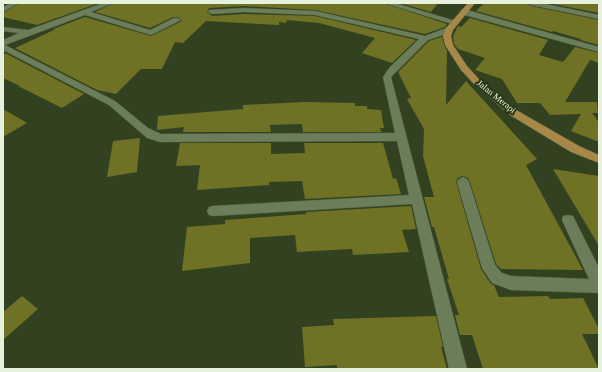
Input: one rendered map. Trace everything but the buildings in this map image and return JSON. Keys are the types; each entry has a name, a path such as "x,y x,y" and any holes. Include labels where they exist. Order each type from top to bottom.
{"main road":[{"path":"452,26 472,3"},
{"name":"Jalan Merapi","path":"452,26 447,36 449,45 454,55 476,82 514,113 544,132 575,149 599,159"}],"street":[{"path":"3,10 16,3"},
{"path":"3,43 110,3"},
{"path":"282,11 287,3"},
{"path":"387,3 452,26"},
{"path":"531,3 599,17"},
{"path":"212,12 244,10 315,13 425,38"},
{"path":"84,12 151,33 177,20"},
{"path":"464,12 599,50"},
{"path":"452,26 425,38 393,69 387,77 458,369"},
{"path":"3,29 29,32"},
{"path":"3,47 112,103 144,130 151,135 160,138 401,137"},
{"path":"463,182 489,268 497,278 511,283 599,286"},
{"path":"213,211 417,199"},
{"path":"568,220 599,283"}]}
